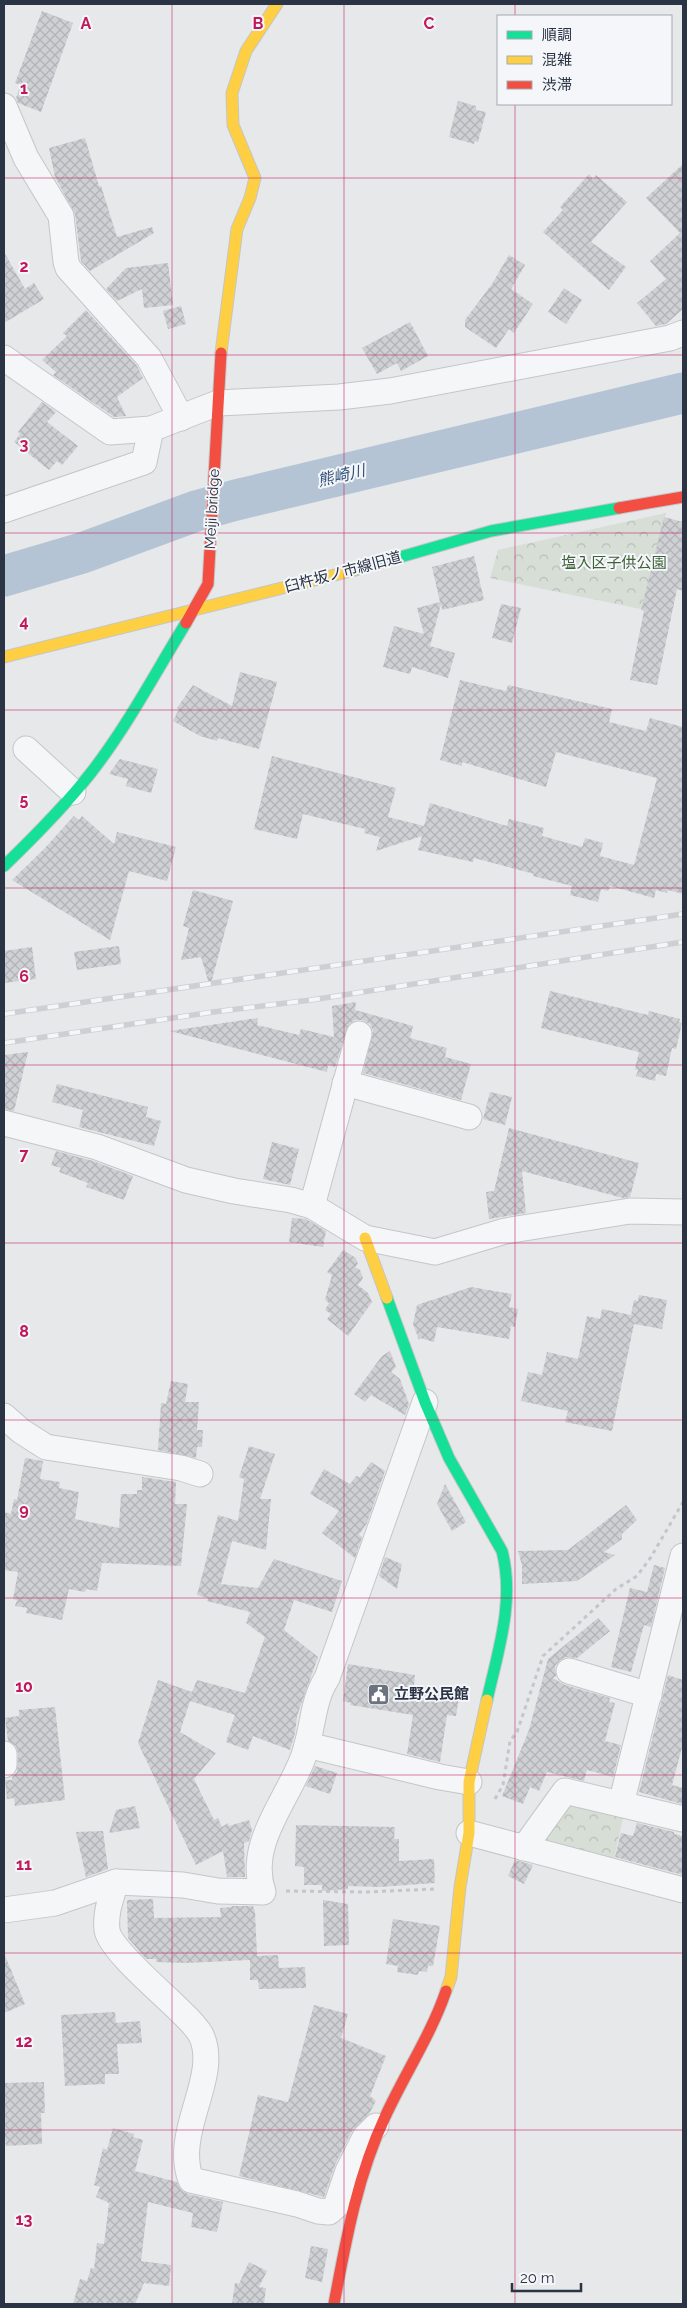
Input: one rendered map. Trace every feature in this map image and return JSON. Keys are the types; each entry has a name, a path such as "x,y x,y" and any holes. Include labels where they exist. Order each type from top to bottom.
{"street":[{"name":"Meiji bridge","path":"195,610 208,584 222,336 236,229 250,198 255,178 233,125 232,93 246,51 277,4"},
{"path":"4,106 26,158 61,216 68,268 149,358 181,418"},
{"path":"4,358 110,432 151,429 218,403 339,397 390,391 670,338 683,333"},
{"path":"4,510 144,462 151,429"},
{"name":"臼杵坂ノ市線旧道","path":"4,657 308,583 491,531 683,497"},
{"path":"4,866 32,839 69,788 90,774 117,735 195,610"},
{"path":"26,749 69,788"},
{"path":"312,1206 359,1034"},
{"path":"345,1084 469,1117"},
{"path":"4,1123 98,1147 186,1180 234,1191 291,1200 312,1206 365,1238 435,1252 505,1231 630,1211 683,1212"},
{"path":"334,2304 350,2216 384,2119 412,2062 437,2018 451,1977 460,1887 469,1833 469,1782 507,1612 506,1566 502,1551 479,1514 449,1458 425,1402 365,1238"},
{"path":"4,1910 55,1904 116,1882 183,1885 218,1890 263,1892 258,1878 258,1868 270,1824 293,1782 307,1745 320,1689 327,1678 363,1580 425,1402"},
{"path":"4,1416 21,1431 46,1446 181,1468 200,1474"},
{"path":"621,1804 683,1556"},
{"path":"568,1671 649,1695"},
{"path":"307,1745 469,1782"},
{"path":"4,1754 4,1765"},
{"path":"524,1848 565,1790 683,1819"},
{"path":"469,1833 683,1890"},
{"path":"116,1882 107,1909 108,1933 125,1956 195,2026 205,2048 204,2070 185,2154 190,2180 329,2212 336,2206 348,2171 365,2136 384,2119"}],"path":[{"path":"263,1892 272,1890 366,1892 460,1887"}],"green space":[{"name":"塩入区子供公園","path":"666,513 641,609 490,578 498,550"},
{"path":"564,1803 624,1814 612,1867 541,1840"}],"building":[{"path":"42,11 73,23 41,112 18,103 16,98 21,85 15,83"},
{"path":"458,101 476,106 476,110 486,112 478,142 475,141 474,144 449,137"},
{"path":"85,138 117,237 152,227 154,233 90,271 81,261 75,214 55,177 49,148"},
{"path":"683,164 683,309 666,324 656,326 637,303 666,279 650,261 680,233 646,198"},
{"path":"589,174 593,179 596,175 627,202 591,242 626,267 609,290 543,232 563,210 560,207"},
{"path":"4,252 25,289 34,283 44,299 4,323"},
{"path":"509,255 525,265 511,289 533,304 514,333 509,329 496,348 465,327 465,320 492,284"},
{"path":"168,263 173,305 144,308 142,289 117,301 106,289 126,268"},
{"path":"564,288 582,300 566,324 548,312"},
{"path":"181,306 186,324 168,329 163,311"},
{"path":"86,310 137,366 143,378 117,397 126,416 114,417 53,375 56,372 42,360 67,336 63,333"},
{"path":"410,322 428,356 401,371 397,363 377,374 362,348"},
{"path":"42,402 56,412 47,422 78,446 62,465 57,461 49,470 14,442 20,434 18,432"},
{"path":"664,517 683,522 683,591 677,589 657,685 630,680 644,611 641,610"},
{"path":"474,556 484,600 442,610 441,604 430,646 455,653 448,678 412,667 410,674 383,667 394,626 424,634 417,608 440,602 432,567"},
{"path":"501,604 521,608 512,643 492,638"},
{"path":"240,672 277,682 259,749 218,738 217,741 200,736 173,721 179,709 177,708 193,685 232,706"},
{"path":"460,680 506,691 508,685 612,709 609,722 646,731 650,718 683,727 683,894 668,890 667,893 656,890 654,898 610,886 608,891 601,889 598,902 570,895 572,886 533,876 534,874 474,858 473,862 418,850 422,836 376,851 380,837 364,833 365,829 303,814 297,839 254,829 272,756 396,788 388,817 424,826 430,803 507,826 509,819 544,828 542,836 582,847 585,838 603,843 600,856 634,865 657,778 556,752 546,787 462,762 462,766 440,760"},
{"path":"120,759 158,769 151,793 126,786 128,779 109,774"},
{"path":"74,816 79,820 82,816 114,844 117,832 176,847 167,881 129,871 110,940 12,880"},
{"path":"193,890 233,901 210,987 201,957 181,960 189,928 183,926"},
{"path":"119,946 121,964 77,970 74,952"},
{"path":"32,947 36,979 4,983 4,951"},
{"path":"550,991 648,1015 649,1011 680,1019 679,1022 682,1023 676,1049 672,1048 666,1076 656,1074 655,1081 636,1076 638,1070 635,1069 639,1052 541,1028"},
{"path":"356,1002 355,1010 413,1026 410,1038 447,1048 445,1057 471,1064 461,1100 363,1073 373,1031 370,1024 362,1020 355,1020 349,1024 335,1067 328,1065 327,1072 170,1031 258,1018 257,1025 299,1035 301,1029 334,1037 332,1006"},
{"path":"28,1052 14,1111 4,1109 4,1055"},
{"path":"57,1084 148,1107 146,1117 161,1121 154,1146 79,1127 83,1110 52,1102"},
{"path":"490,1092 512,1097 505,1125 483,1119"},
{"path":"509,1128 639,1163 630,1197 623,1198 522,1171 526,1213 489,1219 486,1192 494,1191"},
{"path":"272,1142 299,1149 290,1185 263,1179"},
{"path":"56,1151 93,1161 133,1176 124,1200 86,1187 88,1183 59,1172 61,1168 51,1165"},
{"path":"292,1218 306,1219 326,1231 323,1247 289,1242"},
{"path":"343,1250 356,1258 358,1264 355,1267 360,1270 363,1278 358,1285 368,1293 372,1302 348,1336 327,1319 331,1314 325,1310 329,1303 325,1300 332,1275 327,1272"},
{"path":"471,1287 512,1294 509,1307 518,1309 515,1327 511,1326 509,1339 437,1327 434,1342 420,1338 419,1340 413,1324 417,1305"},
{"path":"639,1295 667,1300 662,1329 634,1324 612,1431 565,1422 568,1411 521,1401 528,1372 542,1375 547,1352 578,1359 587,1316 600,1319 602,1309 631,1315 634,1300 638,1301"},
{"path":"390,1351 396,1367 391,1372 400,1379 409,1404 405,1415 371,1395 365,1402 354,1394 382,1356"},
{"path":"171,1381 188,1384 185,1402 199,1402 197,1430 203,1430 202,1447 197,1447 196,1458 158,1450 161,1403 166,1404"},
{"path":"249,1446 275,1454 260,1499 271,1499 266,1550 232,1541 221,1584 258,1588 274,1559 342,1581 332,1612 294,1600 284,1630 318,1657 297,1716 290,1750 253,1736 248,1750 226,1742 235,1715 190,1701 180,1732 216,1753 194,1779 214,1820 218,1818 222,1827 228,1823 229,1826 249,1820 252,1830 249,1841 244,1843 245,1877 227,1877 223,1851 196,1865 138,1743 158,1680 192,1692 197,1680 245,1693 265,1637 246,1623 250,1612 207,1601 208,1598 197,1595 218,1515 238,1521 244,1479 239,1477"},
{"path":"25,1458 43,1461 40,1479 60,1482 59,1488 79,1492 75,1519 119,1528 121,1494 137,1494 137,1490 142,1490 142,1477 176,1482 175,1504 187,1504 181,1566 102,1563 97,1591 86,1589 85,1592 69,1589 62,1620 26,1613 27,1608 15,1606 17,1600 13,1599 18,1572 4,1570 4,1512 11,1514 14,1499 17,1500"},
{"path":"371,1462 385,1471 367,1523 359,1535 362,1537 355,1558 322,1533 339,1511 310,1494 324,1469 350,1484 356,1476 360,1477"},
{"path":"445,1484 466,1522 452,1531 437,1504"},
{"path":"626,1505 637,1520 622,1534 622,1539 604,1552 615,1555 577,1581 522,1584 522,1565 518,1551 568,1550"},
{"path":"385,1557 402,1564 397,1589 379,1576"},
{"path":"654,1565 665,1568 651,1627 644,1625 631,1672 611,1667 630,1588 647,1592"},
{"path":"598,1618 610,1631 577,1658 566,1657 560,1660 555,1666 556,1676 553,1678 565,1685 610,1698 609,1702 615,1703 605,1741 621,1745 613,1777 587,1770 584,1781 547,1772 539,1791 530,1787 523,1804 502,1796 529,1730 548,1659"},
{"path":"348,1664 415,1675 414,1685 460,1692 456,1716 447,1715 440,1762 407,1754 413,1715 350,1705 351,1703 343,1701"},
{"path":"668,1675 683,1680 683,1744 672,1785 683,1788 682,1804 639,1792"},
{"path":"55,1707 65,1800 15,1806 14,1798 7,1799 5,1780 12,1780 12,1777 17,1772 18,1754 16,1746 8,1741 5,1718 19,1716 19,1710"},
{"path":"315,1766 337,1773 330,1794 306,1786"},
{"path":"135,1806 140,1828 109,1833 116,1810"},
{"path":"637,1823 683,1836 683,1875 615,1857 621,1833 633,1836"},
{"path":"296,1825 395,1827 394,1839 399,1839 399,1861 434,1859 435,1883 380,1887 348,1886 348,1889 322,1891 322,1885 304,1885 304,1867 295,1866"},
{"path":"103,1831 108,1869 86,1877 76,1832"},
{"path":"515,1860 533,1865 524,1884 508,1876"},
{"path":"153,1899 154,1918 221,1917 220,1908 253,1906 255,1911 257,1956 278,1955 279,1968 305,1967 306,1988 259,1989 258,1980 250,1980 250,1960 186,1963 156,1962 156,1959 146,1959 128,1938 127,1900"},
{"path":"323,1900 348,1904 349,1945 324,1946"},
{"path":"393,1919 440,1926 433,1966 428,1966 427,1972 419,1971 418,1975 397,1972 398,1966 386,1964"},
{"path":"4,1953 25,2004 4,2013"},
{"path":"314,2005 348,2014 341,2038 386,2056 370,2096 376,2101 369,2114 352,2131 335,2165 324,2197 239,2176 258,2095 288,2102"},
{"path":"115,2012 116,2023 140,2021 142,2043 117,2044 119,2074 105,2074 105,2084 65,2086 61,2015"},
{"path":"44,2082 45,2113 41,2113 42,2144 6,2146 4,2083"},
{"path":"113,2128 134,2134 133,2137 143,2140 135,2171 177,2182 181,2190 188,2194 223,2202 217,2232 191,2227 193,2213 148,2202 141,2261 171,2265 169,2286 144,2283 135,2304 73,2304 80,2279 87,2281 91,2268 94,2269 97,2243 104,2244 109,2203 96,2197 100,2187 94,2185 103,2148 107,2150"},
{"path":"311,2246 328,2249 322,2282 305,2278"},
{"path":"249,2262 267,2271 259,2287 266,2288 264,2304 232,2304 235,2283 239,2284"}],"waterway":[{"name":"熊崎川","path":"4,576 82,553 196,511 236,500 683,393"}],"railway":[{"path":"4,1014 683,914"},
{"path":"4,1043 213,1012 311,1000 683,942"}],"traffic: fast":[{"path":"355,570 491,531 619,508"},
{"path":"4,866 59,810 103,756 128,719 186,623"},
{"path":"387,1298 425,1402 449,1458 502,1551 506,1570 506,1607 500,1645 487,1700"}],"traffic: slow":[{"path":"221,353 237,229 250,198 255,178 233,125 232,93 246,51 277,4"},
{"path":"4,657 355,570"},
{"path":"365,1238 387,1298"},
{"path":"446,1991 451,1977 460,1887 469,1833 469,1782 487,1700"}],"traffic: jam":[{"path":"186,623 208,584 221,353"},
{"path":"619,508 683,497"},
{"path":"334,2304 348,2233 360,2186 375,2140 392,2101 433,2023 446,1991"}],"place":[{"name":"立野公民館","path":"378,1694"}]}
